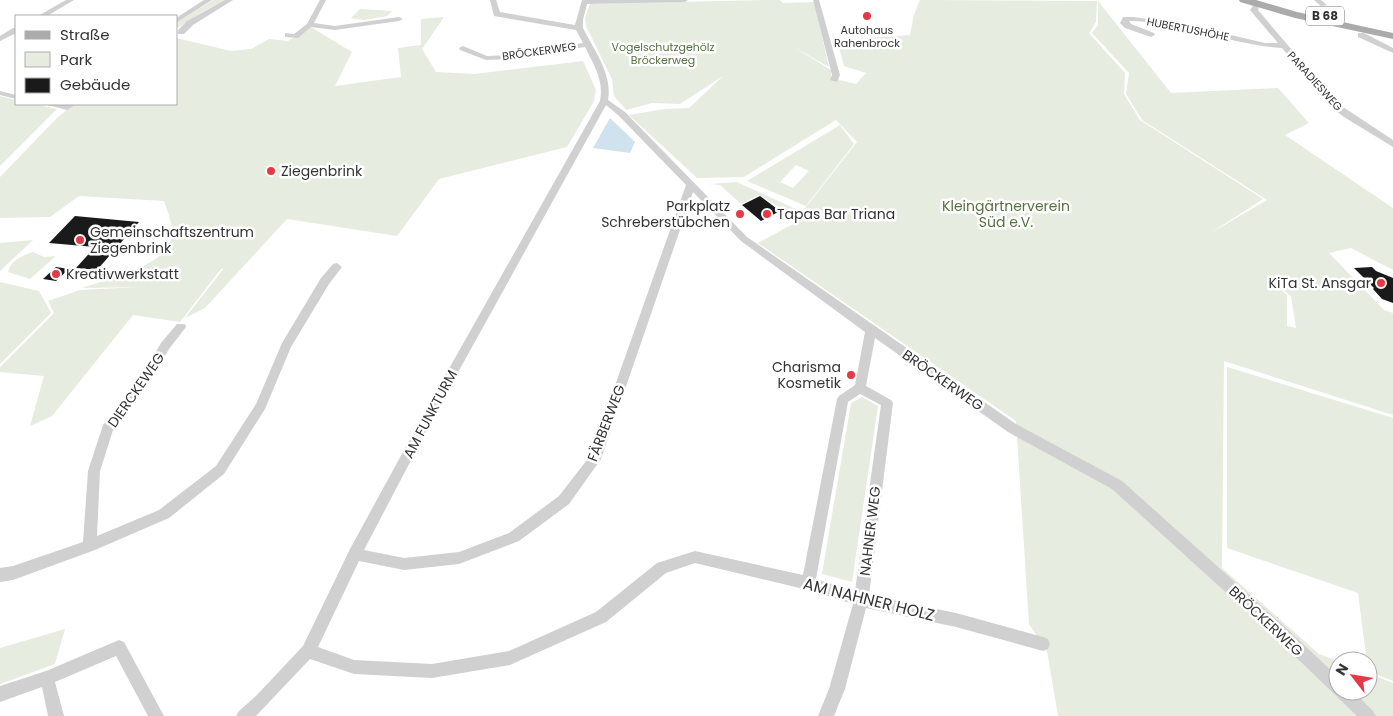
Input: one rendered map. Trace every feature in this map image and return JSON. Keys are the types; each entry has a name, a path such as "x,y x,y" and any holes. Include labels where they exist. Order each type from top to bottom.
{"main road":[{"name":"B 68","path":"1244,0 1393,31"},
{"name":"B 68","path":"1257,2 1295,14 1393,36"}],"street":[{"path":"44,15 71,0"},
{"path":"178,20 210,0"},
{"path":"181,32 190,22 230,0"},
{"path":"288,35 295,36 310,24 323,0"},
{"path":"493,0 497,14 579,28"},
{"path":"585,1 685,0"},
{"path":"816,0 836,76 834,80"},
{"path":"1317,0 1323,5"},
{"name":"BRÖCKERWEG","path":"585,1 579,20 579,28 605,80 606,92 604,102 613,106 622,114 744,239 1012,428 1117,485 1279,631 1328,678"},
{"name":"PARADIESWEG","path":"1257,2 1254,10 1334,105 1347,116 1393,144"},
{"path":"310,24 335,28 399,19"},
{"name":"HUBERTUSHÖHE","path":"1152,35 1128,26 1124,22 1126,19 1132,19 1175,25 1258,44 1284,46"},
{"path":"0,39 15,31"},
{"path":"1361,36 1393,51"},
{"name":"BRÖCKERWEG","path":"463,48 486,58 511,57 587,44"},
{"path":"0,94 15,97"},
{"name":"AM FUNKTURM","path":"244,716 261,701 308,651 355,554 437,400 578,144 604,102"},
{"name":"FÄRBERWEG","path":"355,554 404,564 459,558 514,538 564,500 595,459 691,183"},
{"path":"0,575 13,573 90,546 164,514 220,470 261,406 286,346 325,281 337,267"},
{"name":"DIERCKEWEG","path":"90,546 94,471 109,425 141,388 165,346 181,327"},
{"path":"808,583 843,399 860,388 871,330"},
{"name":"NAHNER WEG","path":"826,716 837,689 861,600 887,403 860,388"},
{"name":"AM NAHNER HOLZ","path":"308,651 354,667 432,670 510,658 601,617 662,568 695,557 808,583 861,600 956,620 1043,644"},
{"path":"0,694 46,678 119,647 156,716"},
{"path":"46,678 56,716"},
{"path":"1352,701 1368,716"}],"green space":[{"path":"213,0 225,0 178,28 178,22"},
{"name":"Kleingärtnerverein Süd e.V.","path":"767,0 780,0 783,3 814,2 829,67 792,46 831,70 831,78 856,84 866,73 844,66 837,40 910,35 914,15 920,0 1097,1 1096,22 1089,33 1125,73 1124,94 1140,120 1263,199 1209,234 1267,200 1142,120 1126,94 1129,73 1092,33 1098,25 1098,1 1171,93 1278,88 1309,123 1285,135 1393,208 1393,270 1351,248 1329,253 1384,310 1393,313 1393,415 1224,361 1222,568 1319,654 1328,657 1328,701 1378,701 1378,677 1393,683 1393,716 1058,716 1047,651 1029,624 1016,421 758,243 793,224 801,212 789,221 781,214 784,210 759,195 741,204 720,185 708,184 737,182 802,212 857,142 836,120 744,177 697,178 629,115 664,109 689,108 723,76 680,104 652,103 626,110 614,96 612,79 586,26 585,18 590,4","holes":["1272,282 1291,296 1296,328 1287,326 1287,295"]},
{"path":"360,9 392,11 387,16 364,20 351,18"},
{"path":"444,17 422,49 436,72 474,74 583,61 596,90 594,101 567,147 439,179 397,236 287,219 205,308 185,318 224,268 221,269 180,322 133,315 52,416 30,426 44,376 0,372 0,367 54,313 48,301 80,290 139,287 82,288 133,271 158,257 167,249 172,229 164,201 79,196 50,217 0,218 0,177 57,118 73,105 178,105 178,38 231,51 251,49 269,39 288,41 311,27 352,52 335,86 401,77 398,48 421,45 421,19"},
{"path":"0,96 15,100 15,105 39,105 57,109 0,166"},
{"path":"840,125 854,144 806,206 747,181","holes":["796,165 809,171 793,188 780,182"]},
{"path":"33,240 0,271 0,243"},
{"path":"33,252 44,257 56,256 30,279 8,272 14,262"},
{"path":"0,282 39,291 51,313 0,364"},
{"path":"1227,367 1393,418 1393,681 1378,675 1378,651 1365,651 1358,593 1227,548"},
{"path":"862,397 878,406 852,582 822,574 851,403"},
{"path":"65,629 55,664 0,684 0,648"}],"water":[{"path":"610,118 635,142 630,153 593,148"}],"building":[{"path":"760,196 780,211 761,221 742,205"},
{"name":"Gemeinschaftszentrum Ziegenbrink","path":"75,216 139,222 97,270 76,268 95,247 49,243"},
{"name":"Kreativwerkstatt","path":"56,267 69,269 56,281 43,279"},
{"name":"KiTa St. Ansgar","path":"1372,267 1376,271 1393,278 1393,303 1382,299 1354,268"}],"place":[{"name":"Autohaus Rahenbrock","path":"867,16"},
{"name":"Ziegenbrink","path":"271,171"},
{"name":"Parkplatz Schreberstübchen","path":"740,214"},
{"name":"Tapas Bar Triana","path":"767,214"},
{"name":"Gemeinschaftszentrum Ziegenbrink","path":"80,240"},
{"name":"Kreativwerkstatt","path":"56,274"},
{"name":"KiTa St. Ansgar","path":"1381,283"},
{"name":"Charisma Kosmetik","path":"851,375"}],"park label":[{"name":"Vogelschutzgehölz Bröckerweg","path":"663,53"}]}
